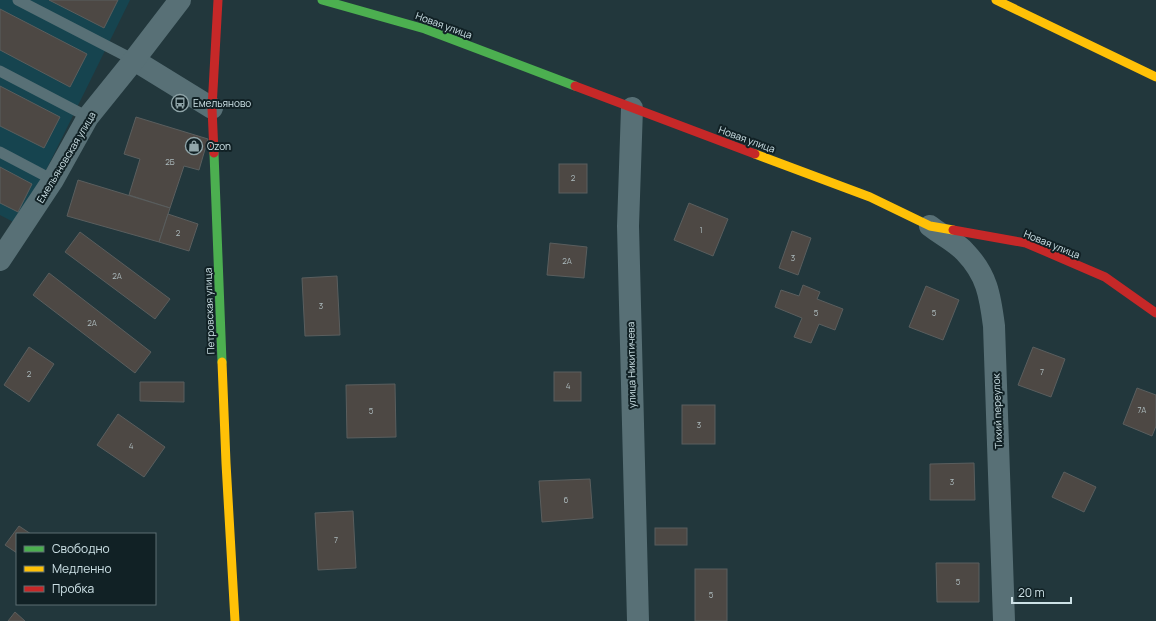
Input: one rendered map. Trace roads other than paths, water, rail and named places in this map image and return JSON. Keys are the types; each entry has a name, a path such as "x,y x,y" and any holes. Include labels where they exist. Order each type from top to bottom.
{"street":[{"name":"Петровская улица","path":"218,0 212,108 226,463 235,621"},
{"name":"Новая улица","path":"322,0 425,29 870,197 930,226 1026,243 1105,277 1156,313"},
{"path":"996,0 1156,77"},
{"name":"Емельяновская улица","path":"0,260 7,234 53,180 88,117 134,60 176,2"},
{"path":"134,60 212,108"},
{"name":"улица Никитичева","path":"632,108 628,226 638,621"},
{"name":"Тихий переулок","path":"930,226 965,251 984,277 991,300 994,326 1004,621"}],"lane":[{"path":"18,0 134,60"},
{"path":"0,71 88,117"},
{"path":"0,152 53,180"}],"place":[{"name":"Емельяново","path":"180,103"},
{"name":"Ozon","path":"194,146"}]}
